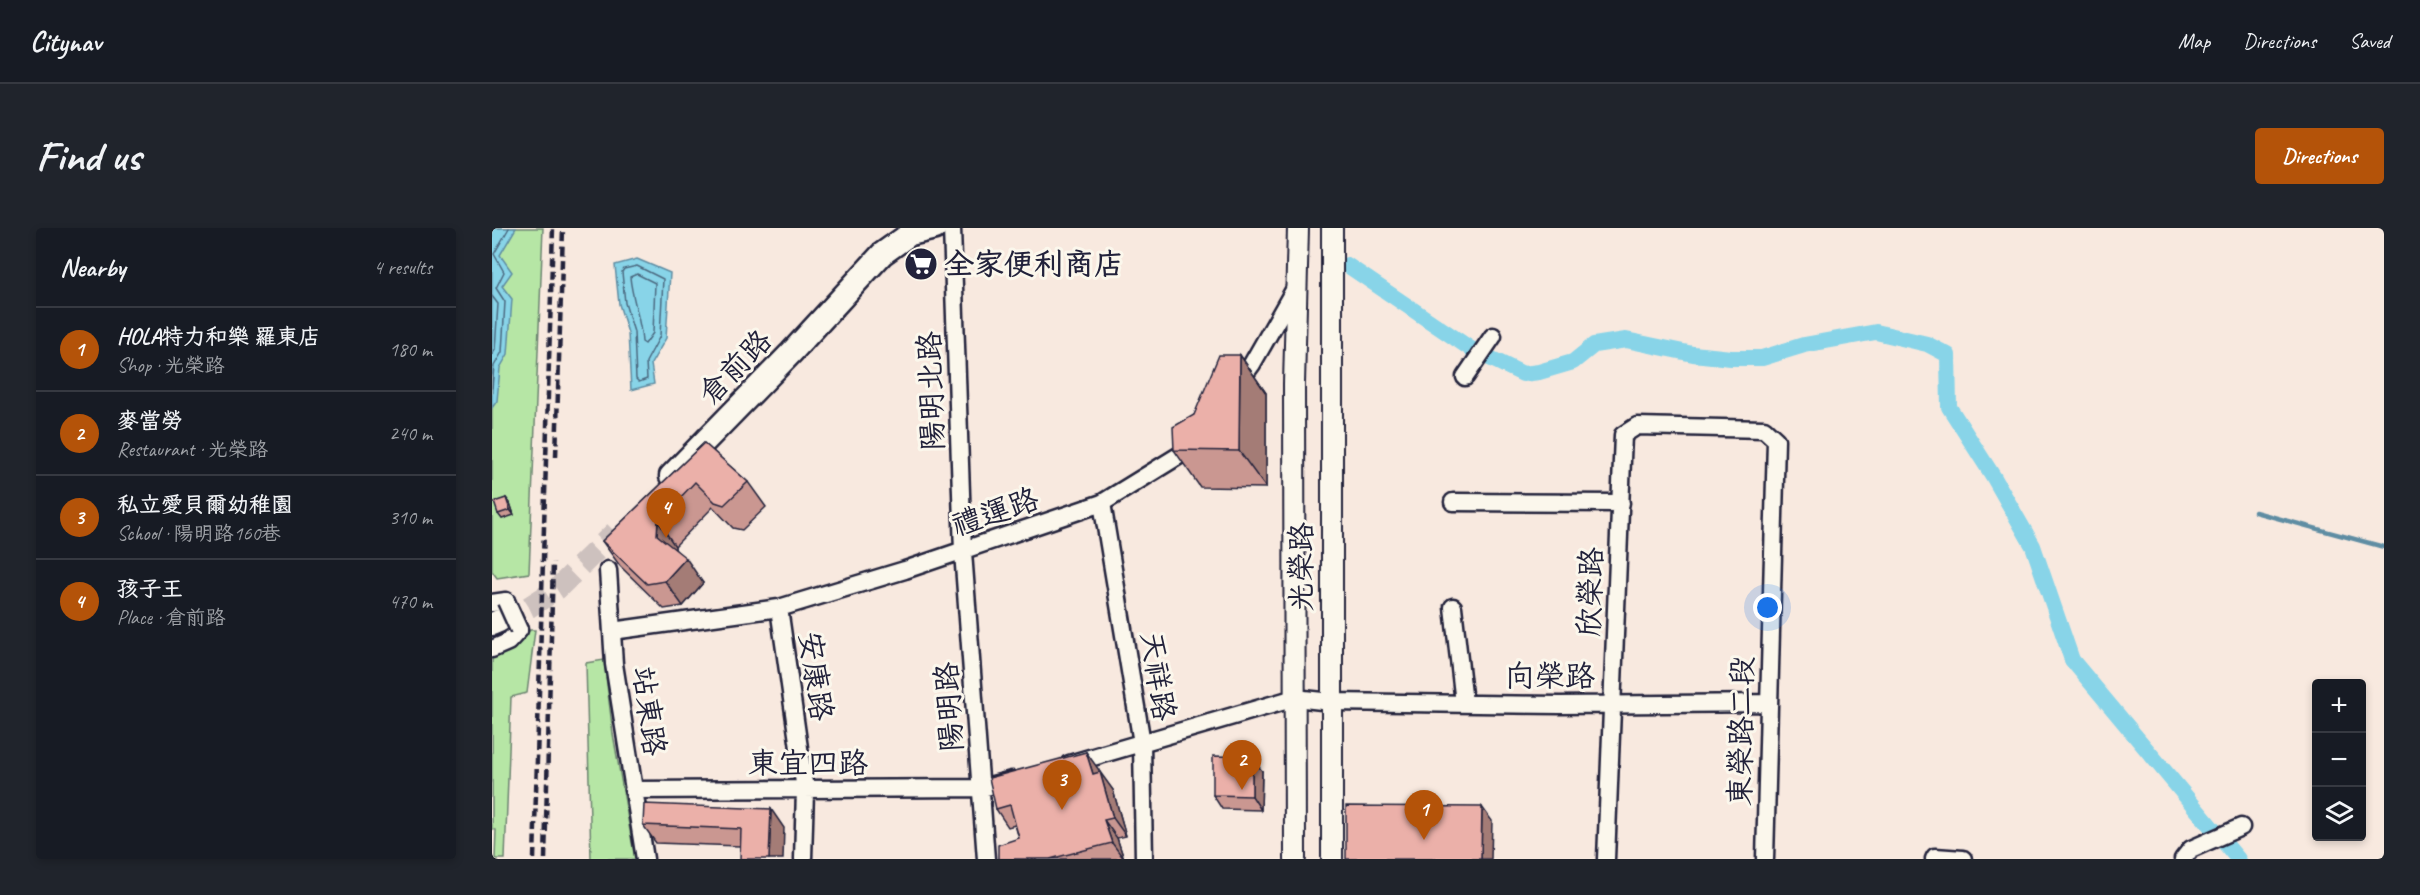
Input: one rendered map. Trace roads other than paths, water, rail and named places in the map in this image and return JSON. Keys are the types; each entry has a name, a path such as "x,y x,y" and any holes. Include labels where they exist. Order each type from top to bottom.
{"main road":[{"name":"倉前路","path":"657,490 791,353 882,254 910,234 935,228"}],"street":[{"name":"陽明北路","path":"952,228 963,552"},
{"name":"光榮路","path":"1295,859 1294,384 1298,228"},
{"name":"光榮路","path":"1332,228 1332,859"},
{"path":"1226,399 1252,364 1297,284"},
{"path":"1465,377 1493,336"},
{"name":"東榮路二段","path":"1623,435 1637,426 1764,429 1776,440 1765,859"},
{"name":"禮運路","path":"612,631 779,609 963,552 1102,503 1188,450 1201,434"},
{"name":"欣榮路","path":"1606,859 1623,435"},
{"path":"1453,502 1621,503"},
{"name":"天祥路","path":"1102,503 1142,743 1144,859"},
{"name":"陽明路","path":"963,552 986,859"},
{"name":"站東路","path":"608,570 614,664 645,859"},
{"path":"1453,608 1464,703"},
{"name":"安康路","path":"779,609 805,790 803,859"},
{"path":"492,649 508,642 502,616"},
{"path":"1051,769 1295,698"},
{"name":"向榮路","path":"1295,698 1331,702 1769,703"},
{"name":"東宜四路","path":"633,790 982,788 1028,775"},
{"path":"2187,854 2241,826"},
{"path":"1935,858 1963,859"}],"water":[{"path":"492,228 516,228 500,255 512,272 502,286 512,299 508,354 500,368 497,401 492,408"},
{"path":"637,259 670,273 666,338 651,364 654,384 631,390 628,333 619,304 615,265"}],"waterway":[{"path":"1347,265 1471,349 1523,374 1573,362 1594,345 1626,340 1693,354 1762,358 1804,345 1876,332 1927,344 1948,355 1949,407 1993,476 2033,546 2072,660 2238,859"},
{"path":"2255,512 2384,547"}],"tunnel":[{"path":"499,621 529,607 557,589 615,532"}],"railway":[{"path":"534,859 553,228"},
{"path":"556,457 563,228"},
{"path":"545,859 553,562"}],"place":[{"name":"全家便利商店","path":"921,264"},
{"name":"孩子王","path":"666,538"},
{"name":"麥當勞","path":"1242,790"},
{"name":"私立愛貝爾幼稚園","path":"1062,810"},
{"name":"HOLA特力和樂 羅東店","path":"1424,840"}]}
